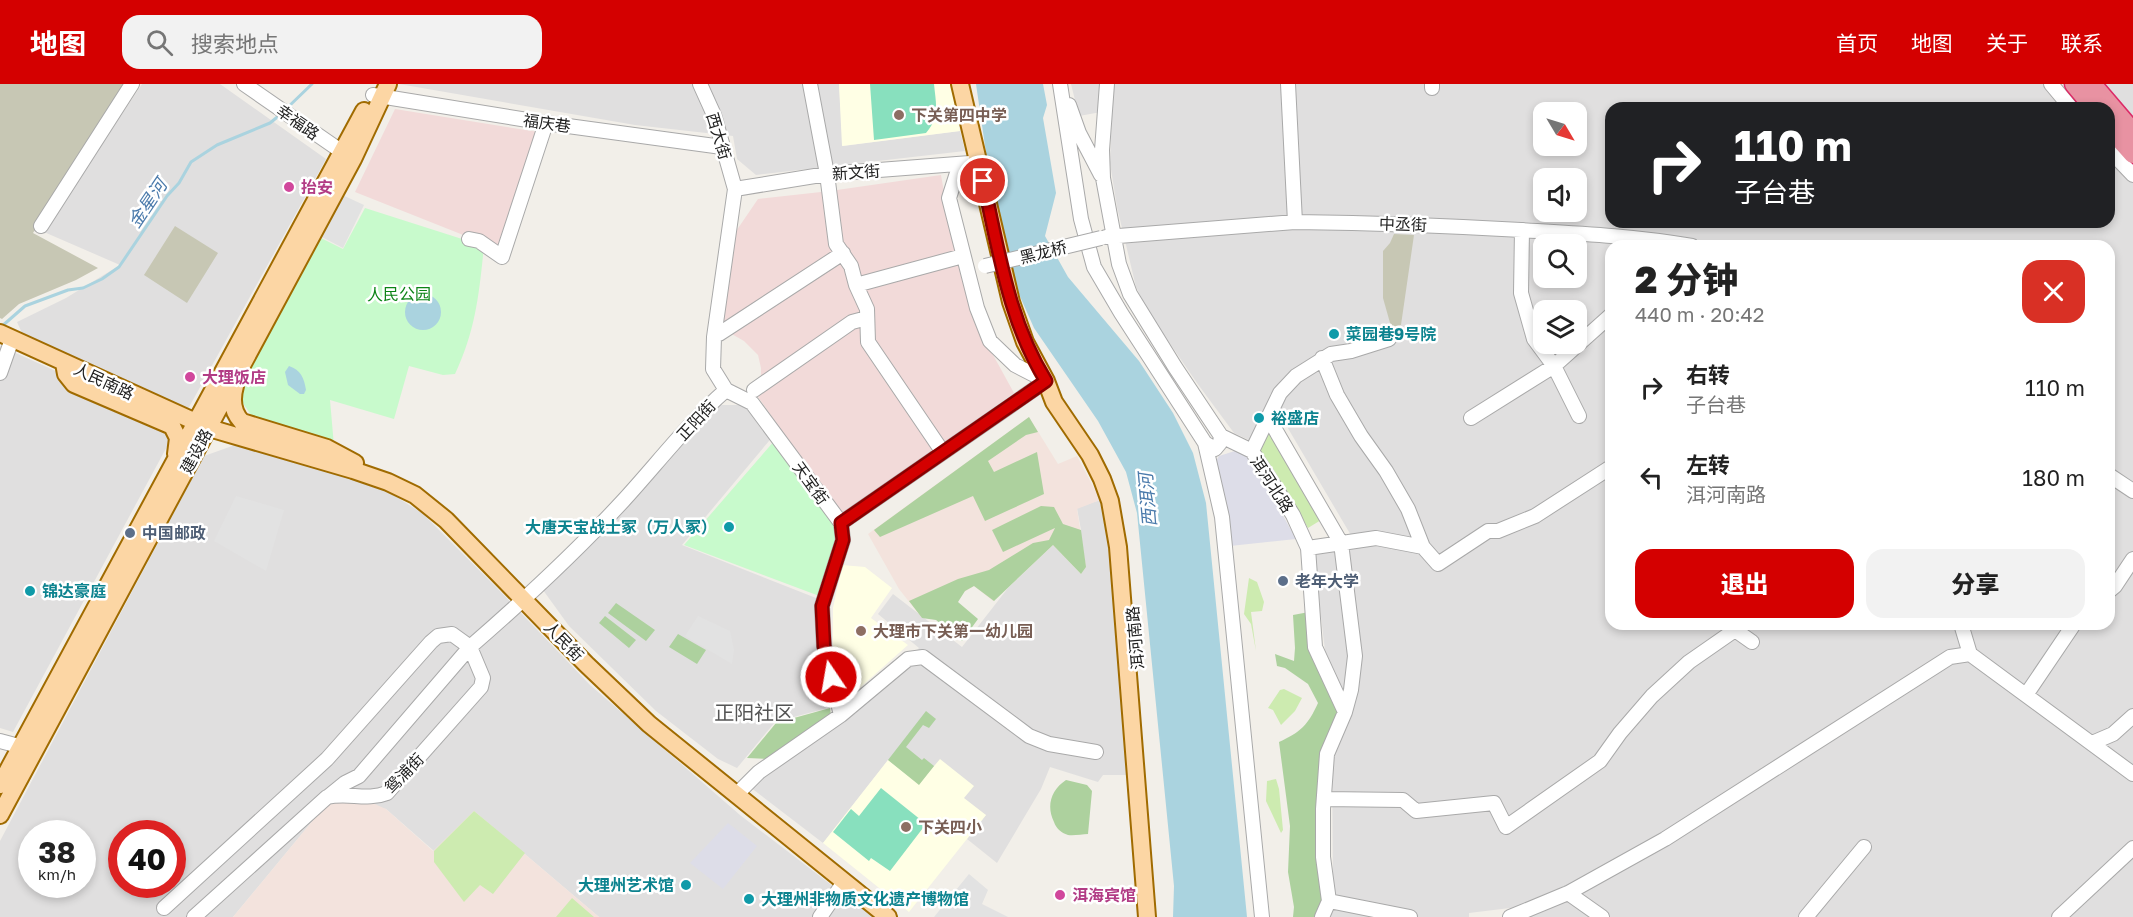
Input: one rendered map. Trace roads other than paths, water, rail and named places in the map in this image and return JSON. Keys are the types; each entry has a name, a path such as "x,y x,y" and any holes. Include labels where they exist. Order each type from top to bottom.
{"highway":[{"path":"2074,84 2089,102"},
{"path":"2092,84 2107,102"},
{"path":"2115,111 2133,132"},
{"path":"2115,134 2133,154"}],"main road":[{"name":"洱河南路","path":"960,84 972,163 1013,312 1054,402 1098,471 1110,501 1118,547 1147,917"},
{"name":"建设路","path":"0,815 28,749 174,462 240,369 381,90"},
{"name":"建设路","path":"0,785 28,749 347,156"},
{"name":"人民南路","path":"5,336 202,425"},
{"path":"64,363 66,374 74,384 172,426 179,441 174,462"},
{"path":"240,369 232,399 235,411 242,422 327,448 393,484"},
{"name":"洱河南路","path":"1046,381 1062,397 1098,450 1111,475 1124,518 1156,917"},
{"name":"人民街","path":"202,425 353,470 393,484 415,495 438,513 632,708 888,917"}],"street":[{"path":"41,226 132,84"},
{"name":"幸福路","path":"244,84 347,156"},
{"name":"西大街","path":"700,84 714,115 735,189"},
{"path":"810,84 827,174 836,244 851,266 856,285 867,309 868,342 942,451"},
{"name":"洱河北路","path":"1107,84 1102,150 1107,237 1130,294 1221,436 1252,452 1293,515 1308,548 1315,647 1344,712"},
{"path":"1288,84 1295,222"},
{"path":"2051,84 2066,102"},
{"path":"1060,86 1079,133 1103,178"},
{"path":"1060,86 1080,219 1094,267 1121,313 1205,442 1223,527 1262,917"},
{"name":"福庆巷","path":"381,90 546,123 722,147"},
{"path":"469,239 479,241 502,257 546,123"},
{"path":"2115,156 2133,176"},
{"path":"841,715 824,646 822,606 843,540 841,523 1046,381 1015,365 990,341 976,308 949,198 952,184 972,163"},
{"name":"新文街","path":"735,189 827,174 972,163"},
{"name":"正阳街","path":"524,600 621,503 708,406 726,390 713,369 714,337 735,189"},
{"name":"中丞街","path":"1107,237 1295,222 1420,224 1656,240"},
{"path":"1522,230 1521,293 1534,339 1554,366 1580,416"},
{"name":"黑龙桥","path":"967,270 1107,237"},
{"path":"720,334 843,253"},
{"path":"856,285 963,256"},
{"path":"754,390 852,322 867,318"},
{"path":"1471,418 1554,366 1605,320"},
{"path":"0,373 5,336"},
{"path":"1252,452 1280,393 1296,376 1330,354 1351,351 1389,339"},
{"path":"1322,358 1336,394 1408,509 1423,547 1438,564 1488,531 1498,531 1535,516 1605,471"},
{"name":"天宝街","path":"726,390 752,403 841,523"},
{"path":"1269,419 1341,543 1355,656 1351,690 1327,754 1323,857 1329,901 1322,917"},
{"path":"1205,442 1215,448 1221,443 1221,436"},
{"path":"2115,479 2133,491"},
{"path":"1308,548 1376,538 1423,547"},
{"path":"2115,586 2132,562"},
{"path":"194,917 327,797 345,783 359,776 470,647 524,600"},
{"path":"1324,799 1403,800 1416,811 1494,803 1506,827 1600,760 1652,696 1689,662 1735,630 1752,642"},
{"path":"1963,630 1970,654 2133,774"},
{"path":"2026,695 2070,630"},
{"path":"164,908 327,759 438,636 452,634 470,647"},
{"name":"鸳浦街","path":"327,797 340,794 376,798 387,793 481,687 483,678 470,647"},
{"path":"1510,917 1525,914 1568,893 1665,839 1950,657 1970,654"},
{"path":"736,795 759,772 841,715 908,659 923,657 1029,736 1049,744 1096,752"},
{"path":"2092,742 2113,734 2133,716"},
{"path":"0,741 28,749"},
{"path":"1806,917 1864,848"},
{"path":"2059,917 2133,848"},
{"path":"820,917 844,882"},
{"path":"1568,893 1602,917"},
{"path":"1329,901 1410,917"}],"water":[{"name":"西洱河","path":"976,84 1043,84 1047,105 1043,118 1056,193 1045,236 1068,277 1139,361 1173,413 1193,453 1206,503 1247,917 1173,917 1174,886 1137,513 1126,472 1098,421 1034,328 1011,276 997,228"},
{"path":"423,294 436,299 441,312 436,325 423,330 410,325 405,312 410,299"},
{"path":"289,366 301,375 306,390 304,394 300,394 288,385 285,372"}],"waterway":[{"name":"金星河","path":"286,109 312,84"},
{"name":"金星河","path":"1,327 25,306 68,290 83,288 119,267 167,196 179,183 191,162 217,145 270,123 281,114"}],"place":[{"name":"下关第四中学","path":"899,115"},
{"name":"抬安","path":"289,187"},
{"name":"菜园巷9号院","path":"1334,334"},
{"name":"大理饭店","path":"190,377"},
{"name":"裕盛店","path":"1259,418"},
{"name":"大唐天宝战士冢（万人冢）","path":"729,527"},
{"name":"中国邮政","path":"130,533"},
{"name":"老年大学","path":"1283,581"},
{"name":"锦达豪庭","path":"30,591"},
{"name":"大理市下关第一幼儿园","path":"861,631"},
{"name":"下关四小","path":"906,827"},
{"name":"大理州艺术馆","path":"686,885"},
{"name":"洱海宾馆","path":"1060,895"},
{"name":"大理州非物质文化遗产博物馆","path":"749,899"}],"district":[{"name":"正阳社区","path":"754,712"}],"park label":[{"name":"人民公园","path":"399,294"}]}
